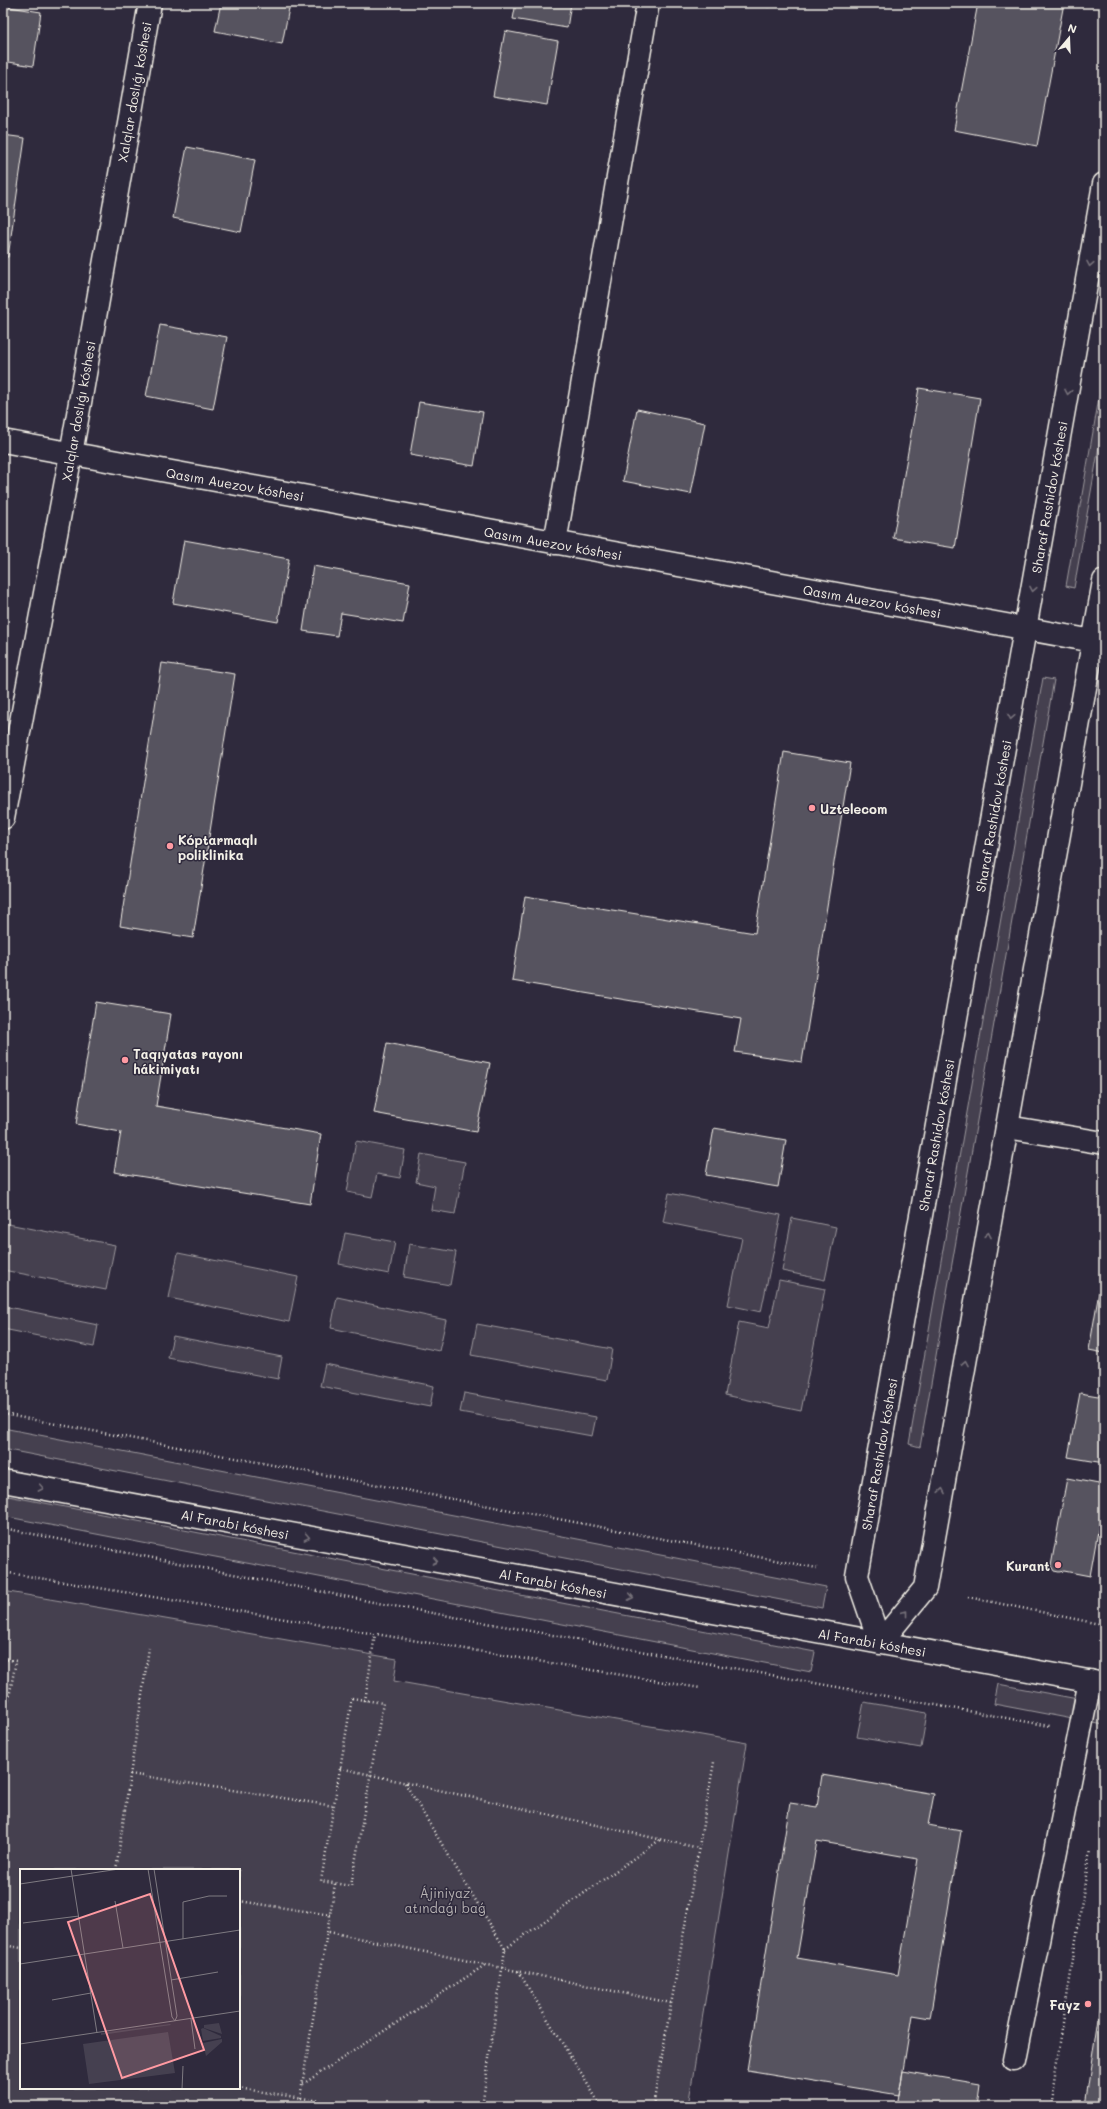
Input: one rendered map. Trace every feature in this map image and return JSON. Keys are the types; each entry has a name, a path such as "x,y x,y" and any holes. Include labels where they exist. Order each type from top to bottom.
{"street":[{"name":"Xalqlar doslıǵı kóshesi","path":"3,818 71,454 150,3"},
{"path":"555,543 648,3"},
{"name":"Sharaf Rashidov kóshesi","path":"880,1643 857,1576 1104,184"},
{"name":"Qasım Auezov kóshesi","path":"3,442 1026,630 1099,642"},
{"path":"880,1643 925,1588 1007,1127 1099,642 1104,581"},
{"path":"1007,1127 1104,1143"},
{"name":"Al Farabi kóshesi","path":"3,1481 1097,1682"},
{"path":"1014,2060 1081,1732 1097,1682"}],"path":[{"path":"3,1414 817,1568"},
{"path":"3,1528 391,1605 1081,1732"},
{"path":"3,1572 700,1688"},
{"path":"968,1598 1104,1625"},
{"path":"366,1701 375,1634"},
{"path":"116,1869 149,1648"},
{"path":"3,1659 16,1661 3,1728"},
{"path":"352,1698 366,1701 383,1703 351,1886 335,1884 321,1881 340,1768 352,1698"},
{"path":"653,2106 714,1762"},
{"path":"340,1768 699,1848"},
{"path":"130,1774 334,1806"},
{"path":"405,1782 505,1949 504,1968 482,2106"},
{"path":"505,1949 661,1840"},
{"path":"1050,2106 1091,1847"},
{"path":"300,2098 329,1932 335,1884"},
{"path":"240,1901 331,1915"},
{"path":"329,1932 671,2003"},
{"path":"3,1945 20,1948"},
{"path":"303,2084 485,1964"},
{"path":"517,1971 601,2106"},
{"path":"240,2088 353,2106"}],"green space":[{"path":"1104,369 1104,418 1074,588 1066,586"},
{"path":"1043,678 1054,680 920,1447 909,1444"},
{"path":"356,1141 405,1150 400,1178 377,1174 372,1197 347,1192"},
{"path":"421,1154 465,1162 455,1214 431,1210 435,1186 416,1182"},
{"path":"669,1193 781,1215 761,1312 728,1305 742,1238 663,1222"},
{"path":"792,1218 836,1227 825,1280 782,1271"},
{"path":"3,1223 115,1245 106,1290 3,1270"},
{"path":"345,1233 395,1242 389,1274 339,1264"},
{"path":"409,1244 456,1252 450,1285 404,1277"},
{"path":"178,1253 298,1277 289,1322 169,1298"},
{"path":"779,1280 825,1289 801,1411 725,1395 739,1322 769,1328"},
{"path":"337,1297 446,1320 439,1351 331,1328"},
{"path":"3,1306 98,1325 94,1347 3,1329"},
{"path":"477,1324 612,1349 607,1380 471,1355"},
{"path":"173,1336 282,1357 278,1379 168,1358"},
{"path":"325,1364 434,1386 430,1407 320,1386"},
{"path":"464,1393 596,1417 592,1436 460,1412"},
{"path":"3,1428 826,1587 822,1608 3,1449"},
{"path":"3,1495 815,1652 811,1672 3,1516"},
{"name":"Ájiniyaz atındaǵı baǵ","path":"3,1591 397,1659 394,1681 747,1743 688,2106 3,2106"},
{"path":"998,1684 1104,1704 1104,1725 994,1704"},
{"path":"864,1702 927,1713 921,1748 857,1737"}],"building":[{"path":"221,3 290,3 282,44 215,31"},
{"path":"516,3 571,3 567,28 513,19"},
{"path":"747,3 770,3 769,7"},
{"path":"978,3 1064,3 1037,146 954,130"},
{"path":"3,6 41,12 33,66 3,61"},
{"path":"505,31 558,41 547,105 493,96"},
{"path":"3,135 25,138 8,257 3,257"},
{"path":"187,147 255,160 241,232 173,218"},
{"path":"160,325 227,337 213,409 146,396"},
{"path":"919,388 980,398 955,548 893,538"},
{"path":"419,402 483,412 474,466 410,455"},
{"path":"637,409 705,423 691,494 623,481"},
{"path":"184,540 289,559 278,622 173,603"},
{"path":"313,566 410,583 403,623 341,613 337,636 303,631"},
{"name":"Kóptarmaqlı poliklinika","path":"162,663 235,674 193,938 120,926"},
{"path":"784,752 850,763 802,1062 735,1052 741,1019 512,981 525,896 755,933"},
{"name":"Taqıyatas rayonı hákimiyatı","path":"96,1002 171,1014 156,1106 321,1134 310,1204 114,1172 121,1132 76,1124"},
{"path":"387,1043 490,1063 476,1132 374,1113"},
{"path":"714,1128 786,1140 778,1187 706,1175"},
{"path":"1100,1286 1104,1286 1104,1353 1089,1350"},
{"path":"1080,1393 1104,1397 1104,1463 1068,1457"},
{"path":"1067,1478 1104,1485 1104,1497 1090,1576 1064,1571 1054,1571 1051,1566"},
{"path":"822,1775 934,1794 928,1825 961,1831 930,2018 912,2015 899,2095 747,2070 790,1803 817,1807","holes":["817,1841 918,1859 898,1975 797,1958"]},
{"path":"1104,1977 1104,2106 1085,2106"},
{"path":"903,2071 980,2084 977,2106 897,2106"}],"place":[{"name":"Uztelecom","path":"812,808"},
{"name":"Kóptarmaqlı poliklinika","path":"170,846"},
{"name":"Taqıyatas rayonı hákimiyatı","path":"125,1060"},
{"name":"Kurant","path":"1058,1565"},
{"name":"Fayz","path":"1088,2004"}]}
